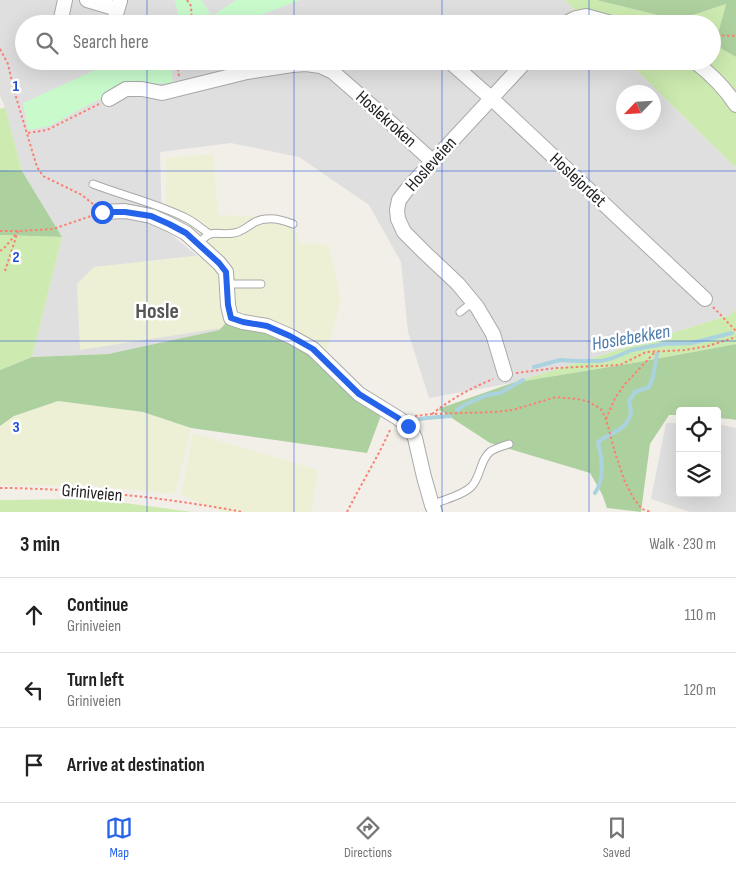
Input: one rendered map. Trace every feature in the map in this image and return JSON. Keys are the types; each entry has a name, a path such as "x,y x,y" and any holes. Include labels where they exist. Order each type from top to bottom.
{"street":[{"path":"62,15 65,0"},
{"path":"87,0 118,4"},
{"name":"Hoslekroken","path":"109,99 126,89 142,89 162,93 260,70"},
{"name":"Hoslekroken","path":"329,70 381,114 432,161"},
{"name":"Hoslejordet","path":"460,70 705,299"},
{"name":"Hosleveien","path":"505,374 493,334 473,302 458,284 404,232 398,219 397,210 399,200 409,187 517,70"},
{"path":"706,70 727,91 736,105"},
{"path":"102,212 125,212 151,216 186,233 219,263 226,272 228,305 231,318 267,326 313,349 359,394 408,426 415,438 424,477 434,508"}],"lane":[{"path":"93,184 150,202 187,219 209,234"},
{"path":"120,194 125,212"},
{"path":"199,244 209,234 234,233 264,219 280,219 293,224"},
{"path":"227,284 261,284"},
{"path":"460,312 473,302"},
{"path":"434,508 470,488 488,454 510,444"}],"path":[{"path":"187,0 191,6 192,15"},
{"path":"721,35 736,36"},
{"path":"0,50 8,64 37,167 43,176 82,195 102,212"},
{"path":"28,133 47,130 109,99"},
{"path":"0,231 54,228 102,212"},
{"path":"0,251 18,231"},
{"path":"5,272 18,231"},
{"path":"705,299 736,330"},
{"path":"652,512 642,509 636,503 625,482 606,419 601,409 587,401 556,397 514,410 432,414 445,403 475,386 505,374 556,368 620,365 646,352 685,350 708,346 736,337"},
{"path":"606,419 615,398 625,384 656,351"},
{"path":"347,512 384,445 392,424 398,418"},
{"name":"Griniveien","path":"0,488 90,492 189,502 243,512"}],"shaded area":[{"path":"0,0 565,0 580,15 15,15 15,70 636,70 651,85 616,85 616,130 661,130 661,94 736,168 736,309 730,315 512,383 429,398 408,332 401,262 369,205 299,157 231,143 160,152 162,227 222,276 219,330 108,354 32,357 62,237 22,171 5,107 0,96"},
{"path":"666,423 676,423 676,497 721,497 721,425 736,428 736,512 690,512 651,499"}],"green space":[{"path":"175,0 201,0 211,15 178,15"},
{"path":"236,0 300,0 261,15 214,15"},
{"path":"565,0 596,0 658,15 580,15"},
{"path":"596,0 736,0 736,57 721,48 721,23 726,4 693,15 658,15"},
{"path":"726,4 721,23 721,15 693,15"},
{"path":"721,48 736,57 736,168 661,94 661,85 651,85 636,70 721,70"},
{"path":"95,70 172,70 173,83 133,85 109,94 49,126 28,130 23,103"},
{"path":"5,107 22,171 0,170 0,109"},
{"path":"213,154 218,215 292,218 299,243 329,245 341,300 327,351 240,325 80,350 77,284 94,267 203,255 166,226 166,158"},
{"path":"0,170 22,171 62,237 0,235"},
{"path":"0,235 62,237 32,357 0,370"},
{"path":"736,309 736,344 512,383 730,315"},
{"path":"231,318 290,336 383,410 367,453 191,428 143,412 58,401 14,416 0,426 0,370 32,357 108,354 219,330"},
{"path":"736,344 736,420 721,418 721,407 676,407 676,415 669,415 650,444 641,512 607,508 602,494 590,473 490,443 438,409 512,383"},
{"path":"58,401 143,412 191,428 176,491 169,494 92,486 0,485 0,426 14,416"},
{"path":"193,433 318,470 311,512 222,512 181,495"},
{"path":"94,499 193,512 0,512 0,500"}],"waterway":[{"name":"Hoslebekken","path":"534,367 560,360 601,361 632,350 664,344 692,343 732,333"},
{"path":"595,493 601,475 598,442 618,430 629,419 631,413 629,401 635,392 649,387 653,377 657,354"},
{"name":"Hoslebekken","path":"457,410 487,395 500,393 523,380"},
{"name":"Hoslebekken","path":"414,420 450,416"}],"district":[{"name":"Hosle","path":"157,311"}],"route":[{"path":"102,212 125,212 151,216 186,233 219,263 226,272 228,305 231,318 267,326 313,349 359,394 408,426"}]}
